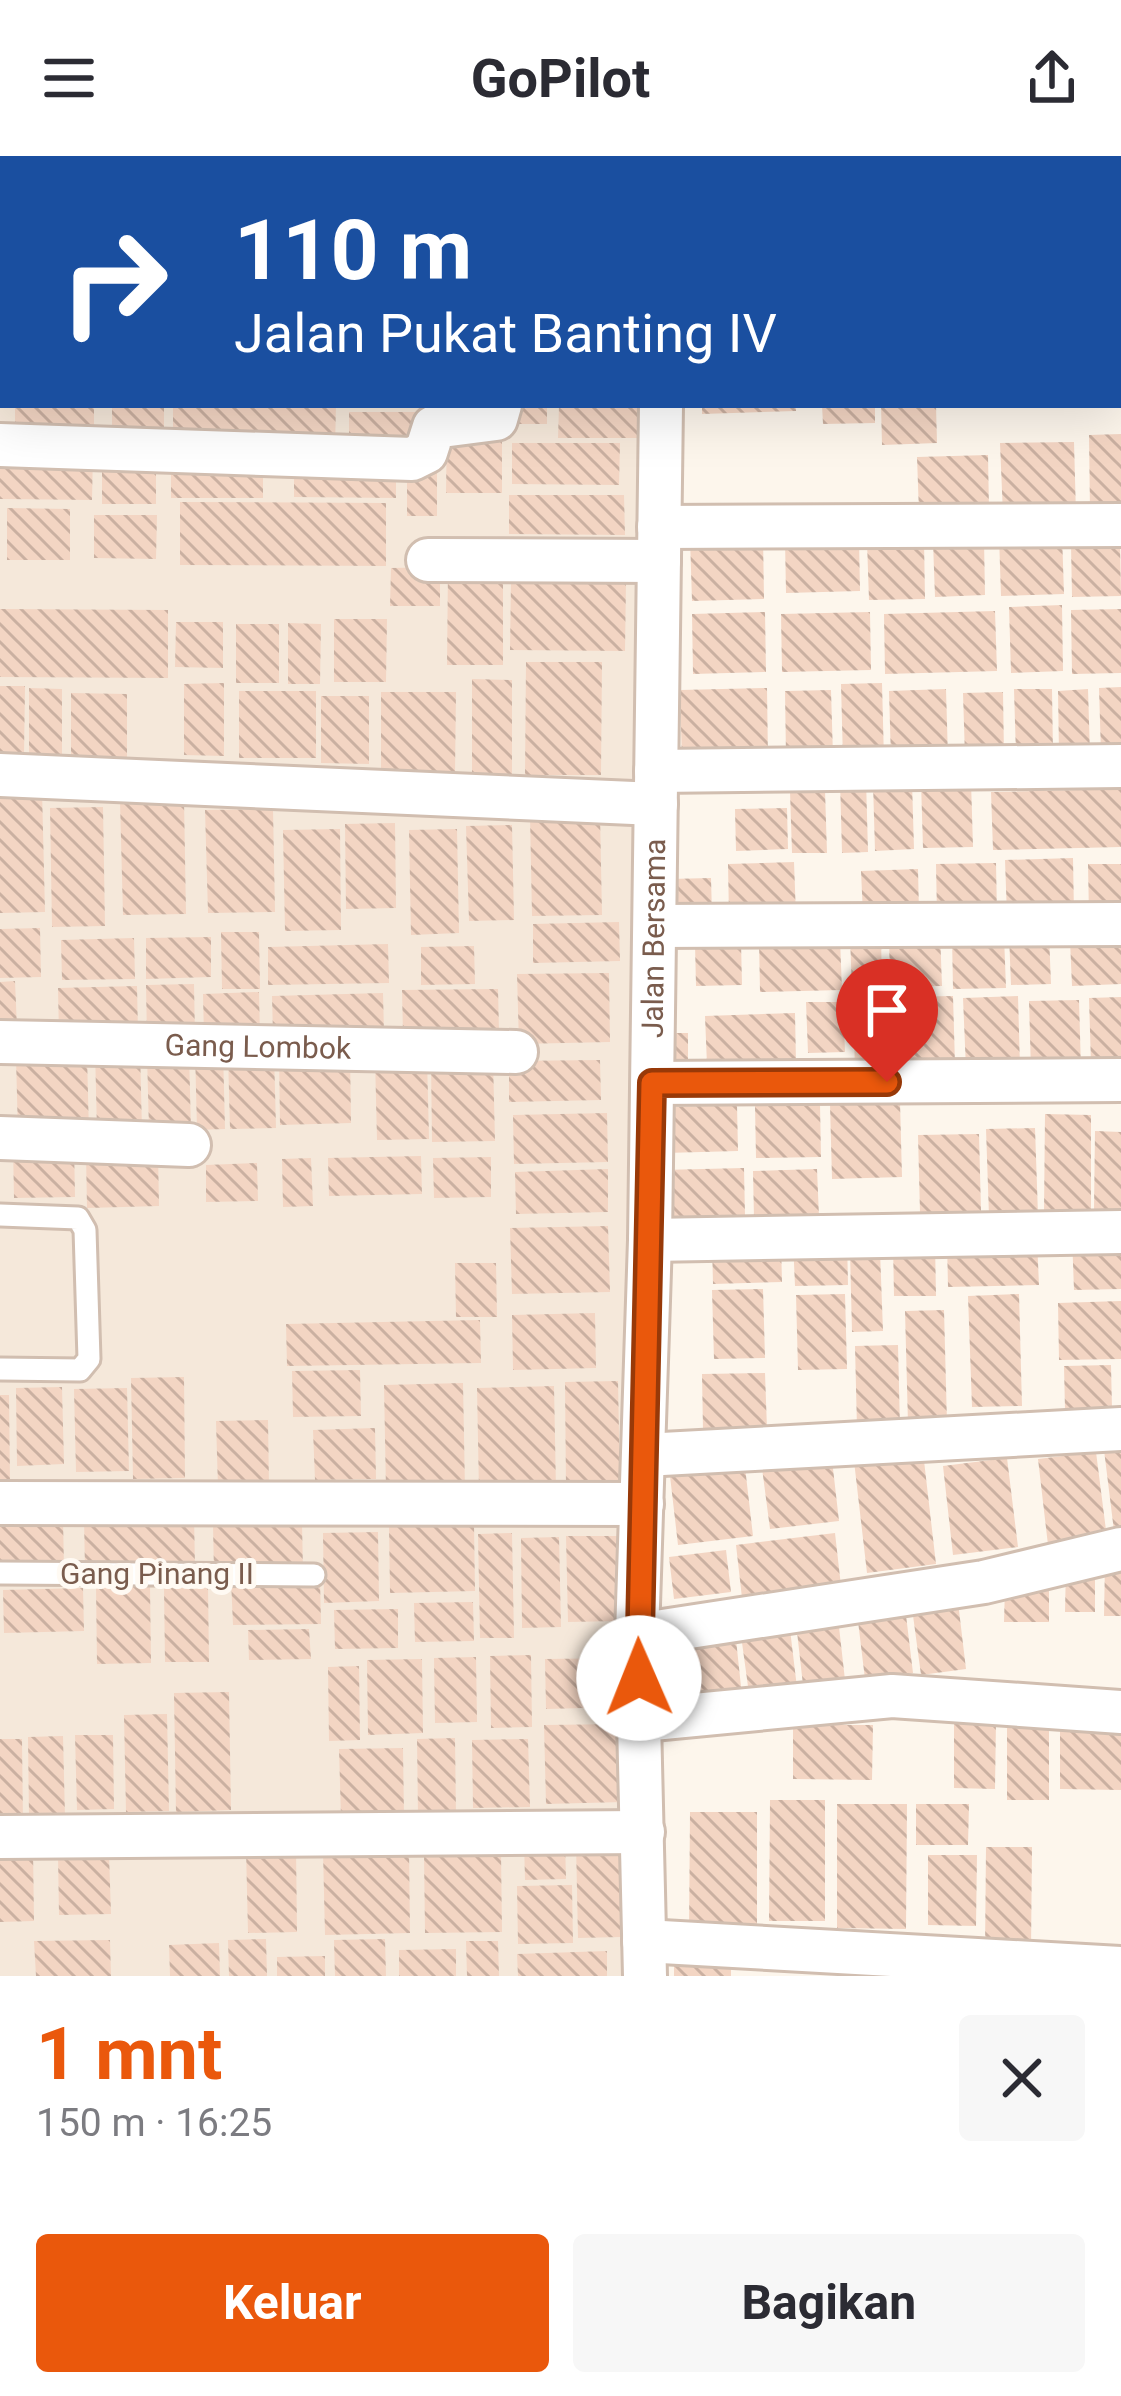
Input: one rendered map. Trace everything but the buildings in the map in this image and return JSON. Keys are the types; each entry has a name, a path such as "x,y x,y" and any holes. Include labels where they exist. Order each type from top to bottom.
{"street":[{"path":"0,445 412,458 426,452 434,427 496,419 499,408"},
{"name":"Jalan Bersama","path":"645,1959 637,1635 650,1240 661,408"},
{"path":"428,560 659,544 1121,525"},
{"path":"0,775 656,787 1121,766"},
{"path":"655,926 1121,924"},
{"name":"Gang Lombok","path":"0,1042 516,1052"},
{"path":"652,1083 1121,1080"},
{"path":"0,1138 189,1145"},
{"path":"650,1240 1121,1232"},
{"path":"644,1455 1121,1429"},
{"path":"0,1503 642,1504"},
{"path":"637,1635 984,1582 1121,1549"},
{"path":"642,1720 892,1696 1121,1712"},
{"path":"0,1837 643,1832"},
{"path":"645,1959 1121,1968"}],"lane":[{"path":"0,1215 61,1215 78,1218 85,1229 89,1359 80,1370 59,1373 0,1369"},
{"name":"Gang Pinang II","path":"0,1573 314,1574"}],"shaded area":[{"path":"0,408 663,408 641,1976 0,1976"}],"route":[{"path":"639,1678 652,1083 887,1082"}]}
